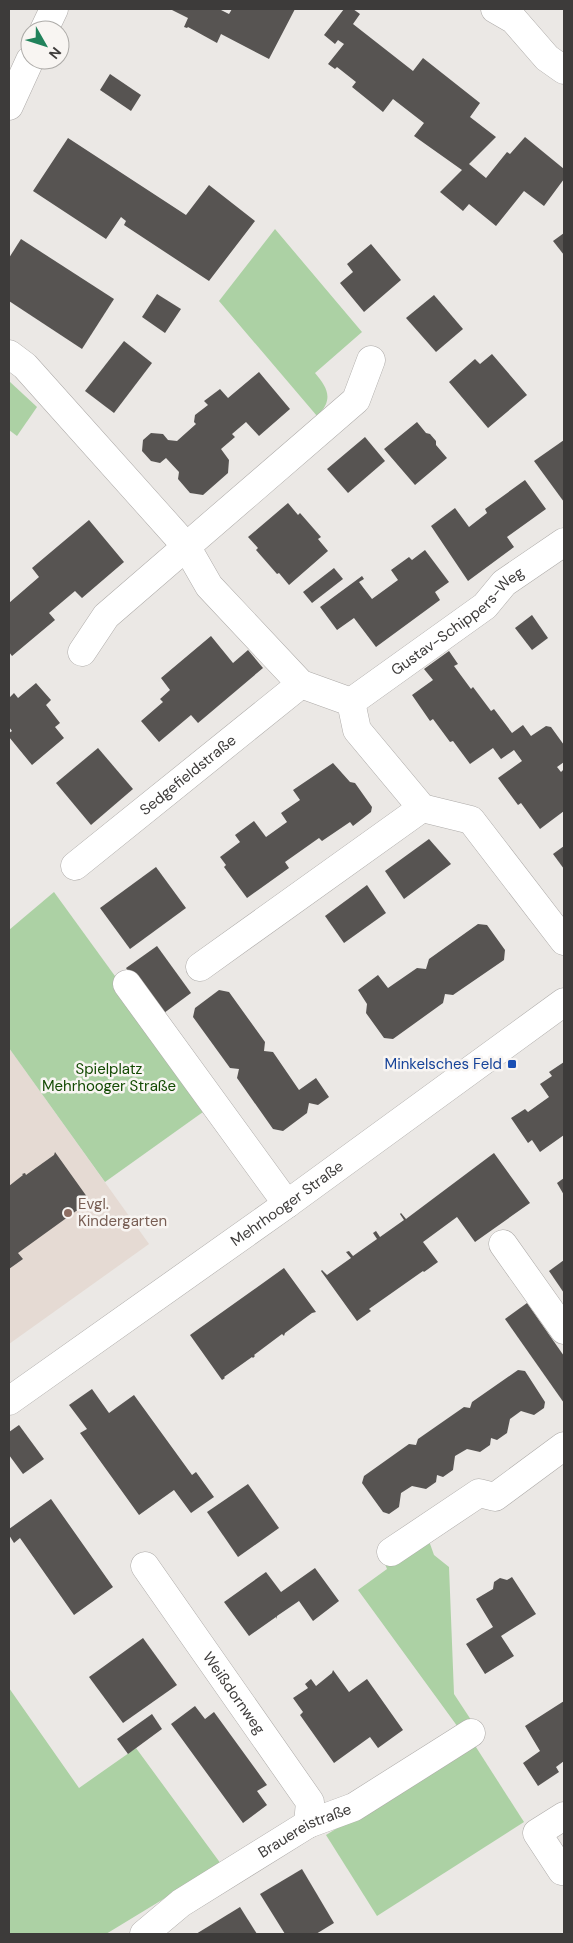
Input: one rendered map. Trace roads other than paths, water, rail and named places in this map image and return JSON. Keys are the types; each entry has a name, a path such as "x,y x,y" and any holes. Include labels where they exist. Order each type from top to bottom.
{"street":[{"path":"512,12 547,58 564,70"},
{"path":"9,106 25,70"},
{"path":"9,354 25,366 186,546 210,586 300,684 351,702 357,730 422,808 472,820 564,941"},
{"path":"82,652 106,616 356,400 372,360"},
{"name":"Gustav-Schippers-Weg","path":"351,702 485,606 504,583 564,542"},
{"name":"Sedgefieldstraße","path":"75,866 300,684"},
{"path":"200,967 422,808"},
{"path":"127,984 287,1204"},
{"name":"Mehrhooger Straße","path":"9,1401 287,1204 564,1002"},
{"path":"503,1244 564,1330"},
{"path":"391,1552 479,1493 495,1497 564,1446"},
{"name":"Weißdornweg","path":"145,1566 310,1802 308,1824"},
{"name":"Brauereistraße","path":"144,1934 181,1903 308,1824 354,1807 471,1732"},
{"path":"564,1816 537,1833 562,1871 564,1870"}],"place":[{"name":"Minkelsches Feld","path":"512,1064"},
{"name":"Evgl. Kindergarten","path":"68,1213"}],"park label":[{"name":"Spielplatz Mehrhooger Straße","path":"109,1078"}]}
